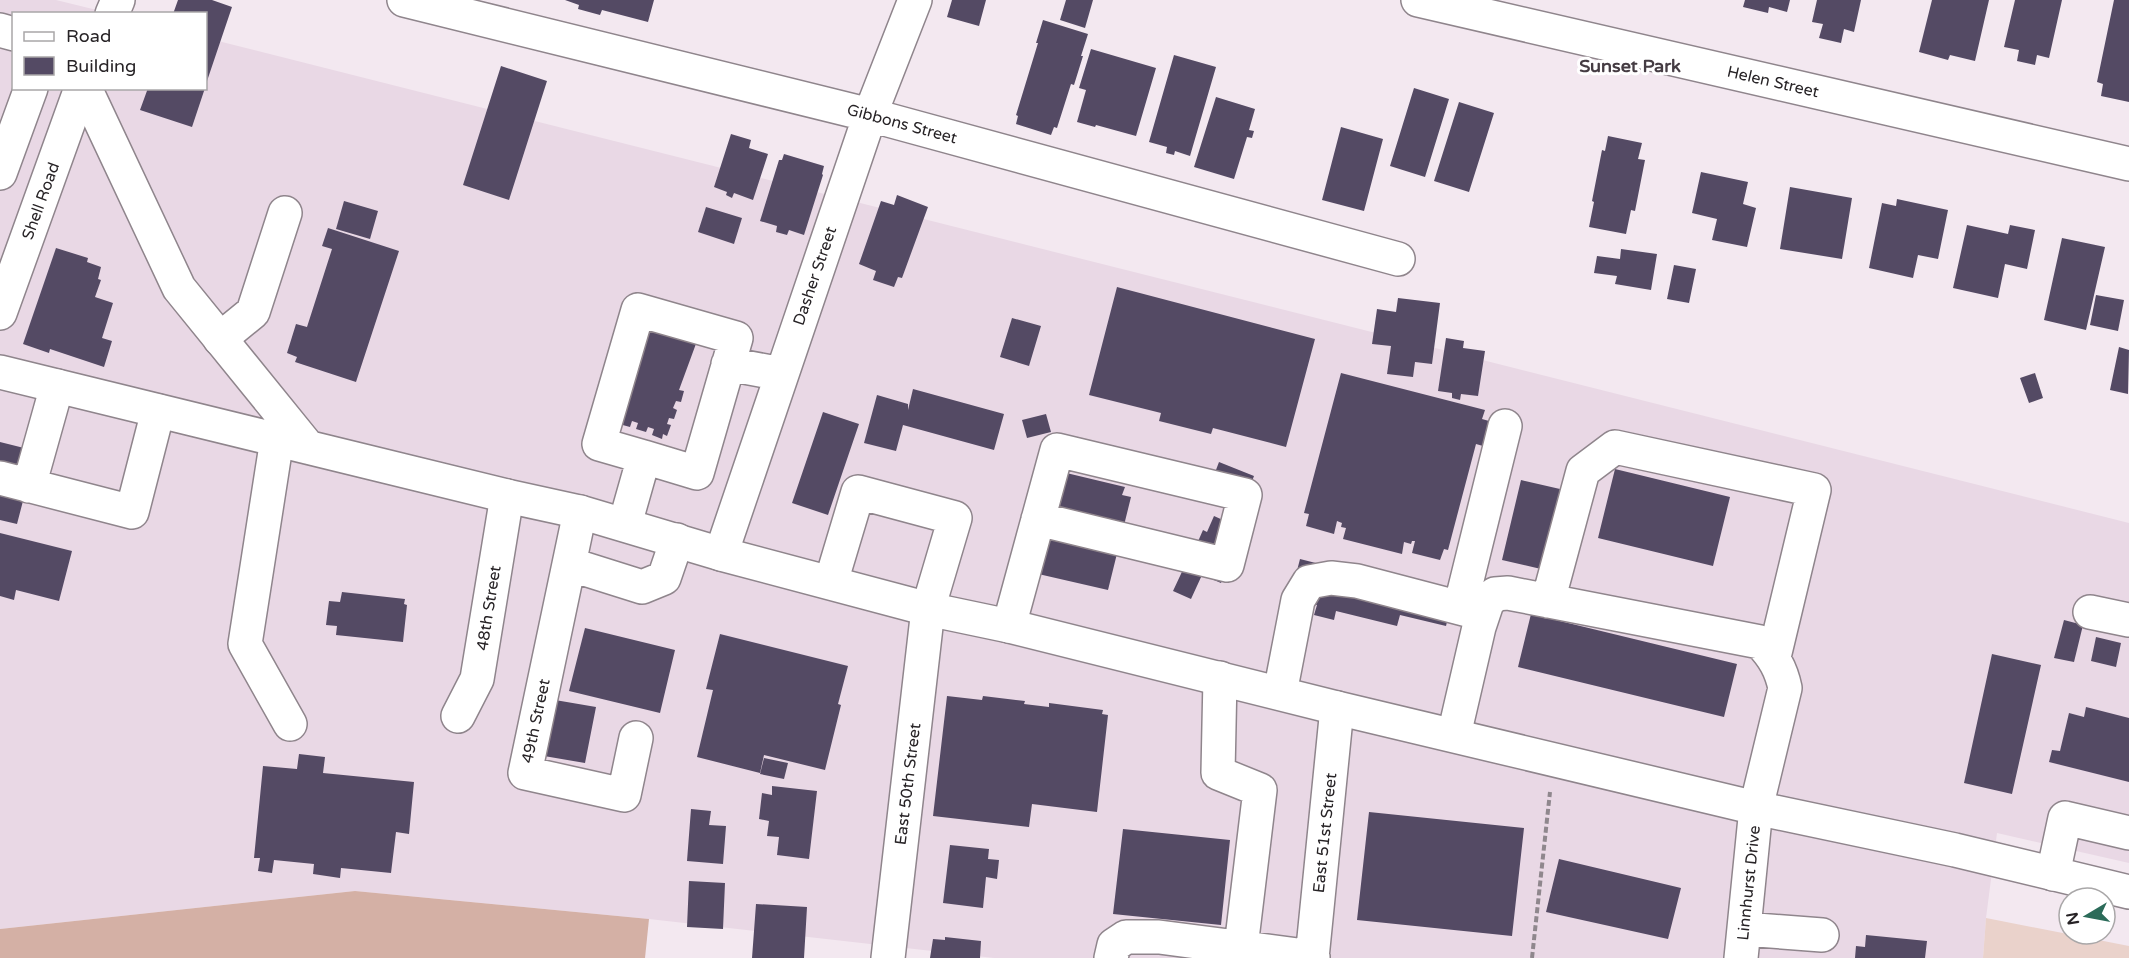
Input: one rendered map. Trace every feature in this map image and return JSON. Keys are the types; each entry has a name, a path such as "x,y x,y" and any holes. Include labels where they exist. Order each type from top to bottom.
{"street":[{"name":"Gibbons Street","path":"404,0 870,115 1398,259"},
{"name":"Dasher Street","path":"721,554 870,115 915,0"},
{"name":"Helen Street","path":"1418,0 2129,164"},
{"path":"0,173 30,90"},
{"name":"Shell Road","path":"0,313 82,90"},
{"path":"84,90 179,288 220,339 292,443 245,644 290,724"},
{"path":"220,339 253,312 285,213"},
{"path":"638,310 736,338 705,445 697,473 599,444 638,310"},
{"path":"728,364 782,374"},
{"path":"0,372 580,512 721,554 928,609 1009,626 1337,708 1756,808 1956,850 2129,892"},
{"path":"57,386 15,482 132,512 158,411"},
{"path":"1454,735 1472,611 1505,426"},
{"path":"705,445 754,457"},
{"path":"1548,601 1583,471 1615,447 1814,490 1774,657"},
{"path":"1009,626 1038,519 1057,450 1245,495 1227,565 1038,519"},
{"path":"625,524 644,457"},
{"name":"East 50th Street","path":"831,582 858,492 954,518 928,609 888,958"},
{"name":"48th Street","path":"458,716 477,680 507,496"},
{"name":"49th Street","path":"580,512 525,773 624,795 636,738"},
{"path":"569,564 642,587 664,578 677,540"},
{"path":"1280,693 1298,600 1309,582 1331,578 1357,581 1472,611 1486,603 1495,594 1508,593 1760,642 1774,657"},
{"path":"2090,612 2129,620"},
{"name":"Linnhurst Drive","path":"1743,943 1756,808 1785,688 1781,670 1774,657"},
{"path":"1220,678 1218,773 1260,790 1241,947"},
{"name":"East 51st Street","path":"1312,957 1337,708"},
{"path":"2053,874 2065,818 2129,833"},
{"path":"1743,943 1821,935"},
{"path":"1112,958 1114,945 1126,937 1160,937 1312,957"}],"path":[{"path":"1532,958 1554,759"}],"shaded area":[{"path":"0,0 56,0 105,12 12,12 12,90 207,90 207,38 2129,523 2129,863 1997,833 1983,958 994,958 649,919 355,891 0,929"},
{"path":"355,891 649,919 645,958 0,958 0,929"},
{"path":"1986,918 2057,932 2057,946 2117,946 2117,944 2129,946 2129,958 1983,958"}],"building":[{"path":"178,0 212,0 232,7 207,81 207,12 174,12"},
{"path":"565,0 654,0 648,22 602,10 600,15 578,9 579,5"},
{"path":"952,0 986,0 979,26 947,17"},
{"path":"1066,0 1093,0 1085,28 1060,20"},
{"path":"1745,0 1790,0 1787,12 1769,7 1768,13 1743,7"},
{"path":"1817,0 1861,0 1854,32 1844,29 1841,43 1819,38 1823,24 1812,22"},
{"path":"1932,0 1989,0 1975,61 1950,55 1948,60 1919,52"},
{"path":"2015,0 2062,0 2049,58 2037,55 2035,65 2017,61 2019,50 2004,47"},
{"path":"2114,0 2129,0 2129,102 2101,96 2103,84 2097,82"},
{"path":"1043,20 1088,34 1074,85 1071,84 1057,128 1054,127 1051,135 1016,124 1018,116 1016,115"},
{"path":"1091,49 1156,68 1136,136 1077,122 1086,90 1079,88"},
{"path":"1174,55 1216,67 1190,156 1175,151 1174,155 1166,153 1167,147 1149,142"},
{"path":"501,66 547,81 509,200 463,185"},
{"path":"1414,88 1449,99 1425,177 1390,166"},
{"path":"147,90 204,90 192,127 140,110"},
{"path":"1216,97 1255,109 1249,130 1254,131 1252,138 1247,137 1234,179 1194,167"},
{"path":"1459,102 1494,113 1469,192 1434,181"},
{"path":"1341,127 1383,139 1364,211 1322,200"},
{"path":"731,134 751,140 749,148 768,154 753,200 734,193 732,198 726,195 727,192 714,187"},
{"path":"1608,136 1642,143 1638,159 1645,160 1635,211 1631,210 1626,234 1589,227 1602,150 1605,151"},
{"path":"784,154 824,166 804,235 789,230 787,235 776,232 777,226 760,221 779,160 782,160"},
{"path":"1701,172 1748,182 1743,204 1756,208 1747,247 1712,240 1717,219 1692,213"},
{"path":"1790,187 1852,198 1842,259 1780,249"},
{"path":"897,195 928,207 902,278 898,277 894,287 873,280 876,271 859,264 881,201 894,205"},
{"path":"1897,199 1948,210 1938,259 1918,255 1913,278 1869,268 1882,203 1896,206"},
{"path":"344,201 378,211 370,239 336,229"},
{"path":"706,207 742,218 734,244 698,232"},
{"path":"1967,225 2008,234 2010,225 2035,230 2027,269 2005,264 1998,298 1953,288"},
{"path":"328,228 399,251 356,382 295,362 297,357 287,353 296,324 307,327 332,249 322,246"},
{"path":"2062,238 2105,247 2086,330 2044,320"},
{"path":"56,248 88,258 87,262 101,267 98,279 101,280 95,297 113,303 102,338 112,341 104,367 50,349 49,353 23,344"},
{"path":"1621,249 1657,254 1651,290 1615,284 1617,276 1594,273 1597,256 1620,259"},
{"path":"1674,265 1696,269 1689,303 1667,299"},
{"path":"1117,287 1315,339 1286,447 1213,428 1211,434 1159,421 1161,413 1089,395"},
{"path":"2096,295 2124,300 2118,331 2090,325"},
{"path":"1398,298 1440,303 1432,364 1415,362 1413,377 1387,374 1391,346 1372,344 1377,309 1396,312"},
{"path":"1012,318 1041,326 1029,366 1000,357"},
{"path":"651,327 697,341 679,390 684,391 681,402 676,401 673,408 677,410 674,419 669,418 667,424 671,425 667,436 663,434 662,439 652,435 654,429 648,427 646,432 636,429 638,423 632,421 630,427 619,424"},
{"path":"1446,338 1464,341 1463,348 1485,351 1478,396 1461,394 1460,400 1452,398 1452,393 1438,391"},
{"path":"2119,347 2129,350 2128,394 2110,390"},
{"path":"1341,373 1485,410 1482,419 1489,421 1483,446 1476,444 1448,550 1444,549 1440,560 1412,553 1415,541 1411,544 1404,542 1402,554 1343,539 1346,528 1341,527 1342,523 1337,521 1334,534 1306,526 1309,514 1304,513"},
{"path":"2035,373 2043,398 2029,403 2020,378"},
{"path":"913,389 1004,414 994,450 903,425 896,451 864,443 877,395 908,404 908,410"},
{"path":"823,412 859,424 828,515 792,503"},
{"path":"1046,414 1051,432 1027,438 1022,420"},
{"path":"0,442 36,451 17,524 0,520"},
{"path":"1219,462 1254,476 1246,497 1211,483"},
{"path":"1615,469 1730,497 1713,566 1598,538"},
{"path":"1058,471 1125,487 1122,495 1131,497 1108,590 1034,573"},
{"path":"1521,480 1560,489 1541,569 1502,560"},
{"path":"1214,516 1245,530 1221,583 1202,575 1191,599 1173,591 1194,546 1203,530 1207,532"},
{"path":"0,533 72,551 59,601 16,590 14,600 0,596"},
{"path":"1300,559 1406,586 1408,578 1455,589 1446,626 1400,615 1397,626 1336,611 1334,620 1314,615 1317,605 1290,598"},
{"path":"342,592 405,599 404,604 407,605 403,642 336,635 337,626 326,625 329,601 340,602"},
{"path":"1531,614 1737,664 1724,717 1518,667"},
{"path":"2064,620 2083,625 2074,662 2054,658"},
{"path":"585,628 675,650 660,713 569,691"},
{"path":"720,634 848,666 825,770 764,755 760,773 697,757 713,690 706,689"},
{"path":"2096,637 2121,643 2116,667 2091,661"},
{"path":"1992,654 2041,665 2012,794 1964,783"},
{"path":"947,696 982,700 983,696 1025,701 1024,704 1049,707 1049,703 1103,710 1102,714 1108,715 1097,812 1032,804 1029,827 933,816"},
{"path":"555,700 596,707 585,763 544,756"},
{"path":"2086,707 2129,718 2129,782 2049,762 2052,750 2060,751 2069,713 2084,717"},
{"path":"299,754 325,757 323,773 414,782 409,834 396,832 391,873 341,868 340,878 313,874 314,864 274,860 272,873 258,871 260,858 254,858 263,766 297,769"},
{"path":"764,758 788,763 784,779 760,774"},
{"path":"772,786 817,791 809,859 777,855 779,837 767,836 769,821 759,819 762,793 772,795"},
{"path":"691,809 711,811 709,825 726,826 723,864 687,861"},
{"path":"1369,812 1524,828 1512,936 1357,920"},
{"path":"1123,829 1230,840 1221,925 1113,914"},
{"path":"950,845 989,849 988,859 999,860 997,879 986,877 983,908 943,903"},
{"path":"1559,859 1681,888 1668,939 1546,912"},
{"path":"689,881 725,883 723,929 687,927"},
{"path":"756,904 807,907 804,958 752,958"},
{"path":"1866,935 1927,941 1925,958 1855,958 1856,946 1865,947"},
{"path":"945,937 981,941 980,958 930,958 933,939 945,940"}],"district":[{"name":"Sunset Park","path":"1630,66"}]}
